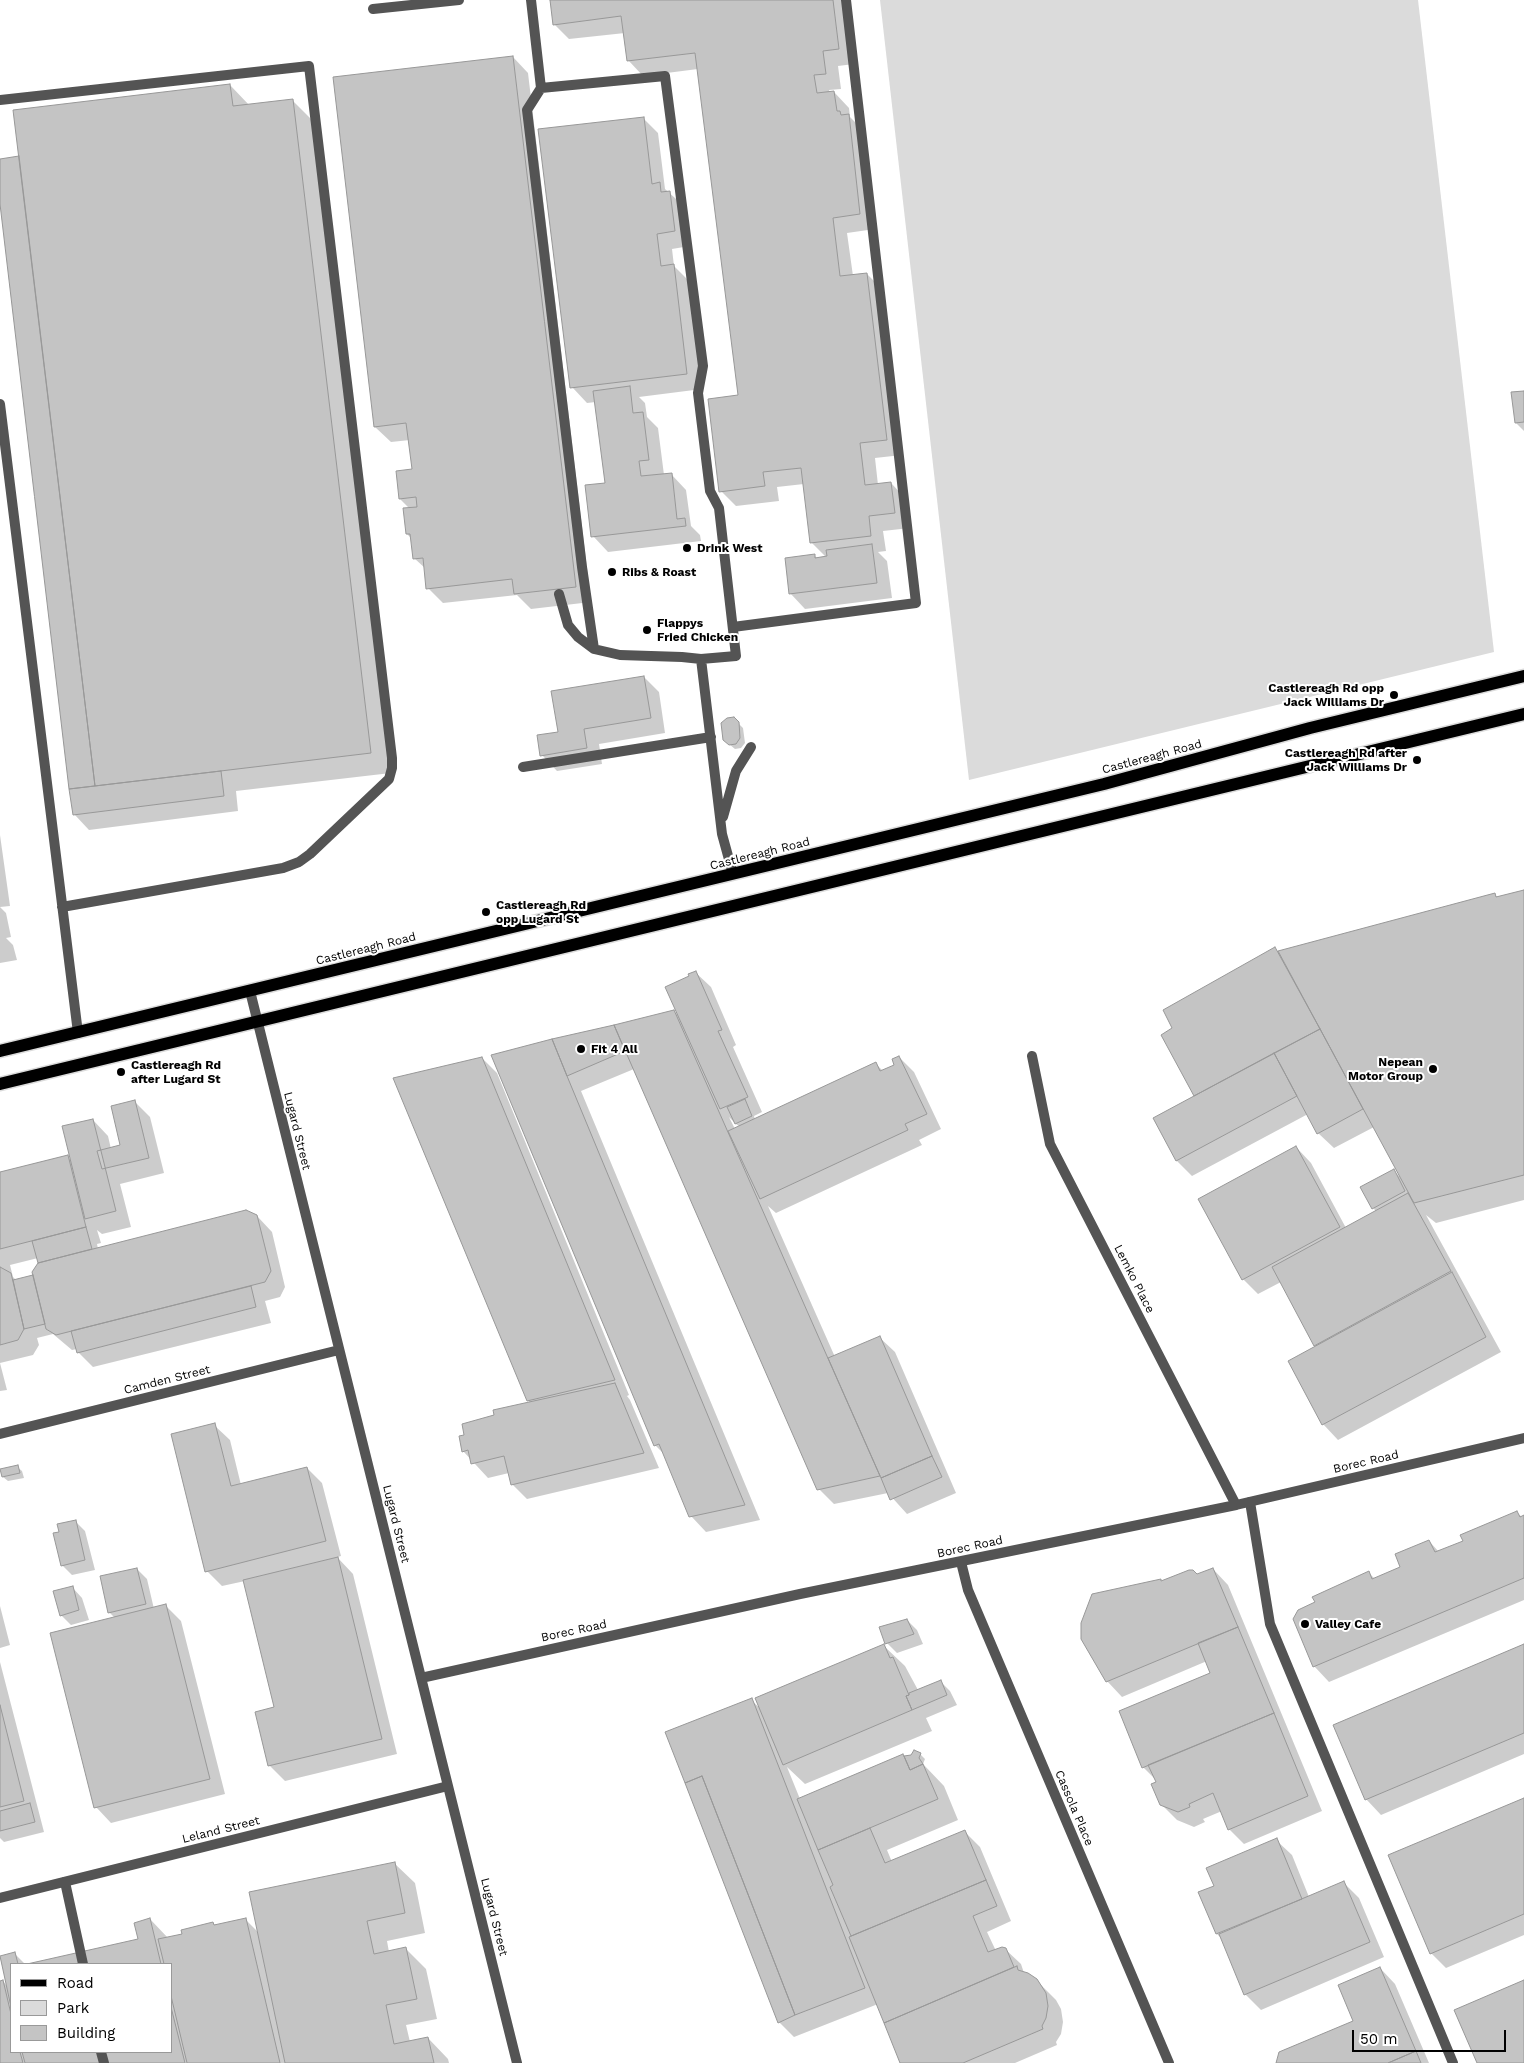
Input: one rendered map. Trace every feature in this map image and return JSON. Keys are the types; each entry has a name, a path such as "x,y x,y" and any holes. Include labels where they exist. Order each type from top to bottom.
{"main road":[{"name":"Castlereagh Road","path":"0,1052 1151,772 1310,728 1524,676"},
{"path":"0,1084 1524,714"}],"street":[{"path":"373,10 460,0"},
{"path":"531,0 541,88 527,110 582,567 594,650"},
{"path":"733,627 916,603 846,0"},
{"path":"0,100 309,66 392,758 389,779 382,787 299,862 283,868 62,907"},
{"path":"541,88 665,76 703,366 698,393 710,491 719,508 736,656 701,659 682,656 620,656 594,650 578,637 568,625 559,594"},
{"path":"0,404 78,1033"},
{"path":"701,659 721,823 733,874"},
{"path":"523,767 711,737"},
{"path":"721,823 736,771 751,747"},
{"name":"Lugard Street","path":"250,991 517,2063"},
{"name":"Lemko Place","path":"1032,1056 1050,1144 1236,1505"},
{"name":"Camden Street","path":"0,1434 339,1350"},
{"name":"Borec Road","path":"421,1678 800,1594 1250,1502 1524,1438"},
{"path":"1250,1502 1272,1630 1453,2063"},
{"name":"Cassola Place","path":"961,1562 968,1590 1169,2063"},
{"name":"Leland Street","path":"0,1898 448,1786"},
{"path":"65,1882 83,1963"}],"green space":[{"path":"880,0 1418,0 1494,652 969,780"}],"building":[{"path":"550,0 833,0 839,49 823,51 826,74 814,75 817,93 834,91 837,111 840,111 841,115 849,114 860,214 833,218 840,276 867,273 887,440 860,443 865,485 891,482 895,513 869,516 871,536 810,543 801,468 763,472 765,486 719,492 708,399 738,395 695,53 627,61 621,16 553,25"},
{"path":"513,56 576,587 514,594 512,579 426,589 423,558 413,559 410,534 406,534 403,508 417,507 416,497 399,499 396,471 412,469 406,423 374,427 333,77"},
{"path":"230,84 233,106 293,99 371,753 95,786 13,110"},
{"path":"644,117 652,184 660,182 661,192 670,191 675,231 657,234 661,266 674,264 687,374 570,388 538,129"},
{"path":"19,156 95,786 69,789 0,204 0,159"},
{"path":"630,386 633,413 643,412 649,460 639,461 641,476 672,473 677,519 685,518 686,526 591,537 585,485 605,483 593,391"},
{"path":"1524,391 1524,422 1515,423 1511,392"},
{"path":"872,544 877,583 789,594 785,558 815,554 815,558 827,556 826,550"},
{"path":"644,676 651,718 584,729 587,748 540,756 537,735 558,732 551,691"},
{"path":"734,717 739,722 740,738 736,744 729,745 723,740 721,723 727,718"},
{"path":"221,771 224,796 73,815 69,789"},
{"name":"Nepean Motor Group","path":"1524,890 1524,1175 1414,1203 1278,951 1495,893 1496,897"},
{"path":"1275,947 1320,1029 1194,1096 1161,1035 1172,1028 1163,1010"},
{"path":"696,971 722,1030 718,1031 748,1097 720,1109 665,987"},
{"path":"674,1010 880,1476 817,1490 614,1025"},
{"path":"614,1025 625,1051 567,1076 552,1039"},
{"path":"1320,1029 1363,1109 1317,1134 1274,1053"},
{"path":"552,1039 745,1505 689,1517 659,1444 654,1446 491,1055"},
{"path":"1274,1053 1297,1096 1176,1161 1153,1118"},
{"path":"899,1056 927,1114 905,1124 908,1130 760,1199 728,1131 876,1062 880,1071 894,1065 892,1059"},
{"path":"482,1057 615,1380 527,1401 393,1078"},
{"path":"745,1099 752,1116 735,1124 727,1107"},
{"path":"135,1100 149,1158 102,1169 97,1151 120,1145 111,1106"},
{"path":"93,1119 116,1211 85,1219 62,1126"},
{"path":"1296,1146 1340,1227 1242,1280 1198,1199"},
{"path":"68,1155 86,1227 0,1249 0,1172"},
{"path":"1394,1169 1405,1191 1372,1209 1360,1187"},
{"path":"1408,1193 1451,1271 1314,1346 1272,1267"},
{"path":"246,1210 257,1215 271,1271 265,1282 56,1335 46,1329 32,1272 38,1263"},
{"path":"86,1227 92,1249 38,1263 32,1241"},
{"path":"0,1267 11,1273 24,1329 18,1340 0,1345"},
{"path":"1452,1272 1486,1337 1322,1425 1288,1361"},
{"path":"33,1275 45,1324 24,1329 13,1280"},
{"path":"251,1286 256,1307 77,1353 71,1331"},
{"path":"880,1336 932,1456 881,1478 828,1358"},
{"path":"615,1383 644,1453 511,1485 504,1456 471,1464 468,1450 462,1452 459,1436 464,1435 462,1424 494,1415 493,1410"},
{"path":"215,1423 231,1486 307,1467 326,1541 205,1572 171,1434"},
{"path":"932,1456 942,1477 890,1500 881,1478"},
{"path":"18,1465 20,1473 2,1477 0,1469"},
{"path":"1517,1511 1520,1517 1524,1515 1524,1578 1313,1667 1293,1619 1298,1610 1315,1602 1312,1597 1369,1571 1372,1579 1400,1567 1395,1554 1429,1540 1435,1552 1463,1541 1460,1535"},
{"path":"76,1520 85,1560 61,1566 53,1533 59,1532 57,1524"},
{"path":"338,1557 382,1739 268,1766 255,1712 274,1707 243,1580"},
{"path":"137,1568 146,1604 108,1613 100,1576"},
{"path":"1213,1568 1238,1627 1106,1682 1081,1639 1081,1623 1092,1594 1161,1579 1161,1581 1189,1570 1193,1570 1197,1574"},
{"path":"73,1586 79,1610 60,1616 53,1591"},
{"path":"166,1604 210,1779 94,1808 50,1633"},
{"path":"907,1619 914,1634 885,1644 879,1627"},
{"path":"1238,1627 1274,1713 1142,1768 1119,1711 1210,1673 1198,1643"},
{"path":"884,1644 890,1658 893,1657 909,1695 906,1696 912,1710 783,1765 755,1698"},
{"path":"1524,1644 1524,1733 1365,1800 1333,1725"},
{"path":"941,1680 947,1695 912,1710 906,1696"},
{"path":"752,1698 865,1988 795,2015 702,1776 685,1783 665,1732"},
{"path":"0,1705 24,1801 0,1807"},
{"path":"1274,1713 1308,1796 1228,1830 1213,1793 1189,1804 1190,1807 1178,1812 1160,1805 1151,1784 1156,1782 1148,1765"},
{"path":"914,1750 921,1753 919,1758 923,1764 910,1770 904,1756 911,1755"},
{"path":"903,1754 910,1770 923,1764 938,1799 818,1850 797,1799"},
{"path":"702,1776 795,2015 778,2023 685,1783"},
{"path":"1524,1798 1524,1914 1430,1954 1388,1855"},
{"path":"30,1803 35,1822 0,1831 0,1811"},
{"path":"870,1828 885,1863 965,1830 986,1880 851,1936 830,1887 833,1885 818,1850"},
{"path":"1277,1838 1302,1899 1216,1934 1198,1892 1214,1886 1206,1868"},
{"path":"395,1862 405,1913 367,1921 374,1954 406,1947 417,1999 386,2005 394,2044 428,2037 434,2063 285,2063 249,1892"},
{"path":"986,1880 997,1906 973,1916 988,1952 1002,1947 1006,1948 1014,1967 884,2023 849,1937"},
{"path":"1344,1881 1370,1942 1244,1995 1219,1934"},
{"path":"150,1918 161,1963 31,1963 138,1939 134,1923"},
{"path":"246,1918 280,2063 187,2063 172,2000 172,1963 164,1963 158,1939 182,1934 181,1930 213,1922 214,1925"},
{"path":"15,1952 18,1963 10,1963 10,2002 0,1956"},
{"path":"1017,1966 1018,1970 1028,1973 1037,1979 1046,1993 1048,2006 1046,2018 1042,2026 1043,2029 963,2063 900,2063 884,2023"},
{"path":"1380,1967 1416,2051 1388,2063 1276,2063 1279,2052 1353,2021 1338,1985"},
{"path":"3,1980 10,2010 10,2053 20,2053 23,2063 0,2063 0,1981"},
{"path":"1524,1980 1524,2063 1477,2063 1454,2010"},
{"path":"172,2011 185,2063 25,2063 22,2053 172,2053"},
{"path":"1416,2051 1421,2063 1388,2063"}],"place":[{"name":"Drink West","path":"687,548"},
{"name":"Ribs & Roast","path":"612,572"},
{"name":"Flappys Fried Chicken","path":"647,630"},
{"name":"Castlereagh Rd opp Jack Williams Dr","path":"1394,695"},
{"name":"Castlereagh Rd after Jack Williams Dr","path":"1417,760"},
{"name":"Castlereagh Rd opp Lugard St","path":"486,912"},
{"name":"Fit 4 All","path":"581,1049"},
{"name":"Nepean Motor Group","path":"1433,1069"},
{"name":"Castlereagh Rd after Lugard St","path":"121,1072"},
{"name":"Valley Cafe","path":"1305,1624"}]}
